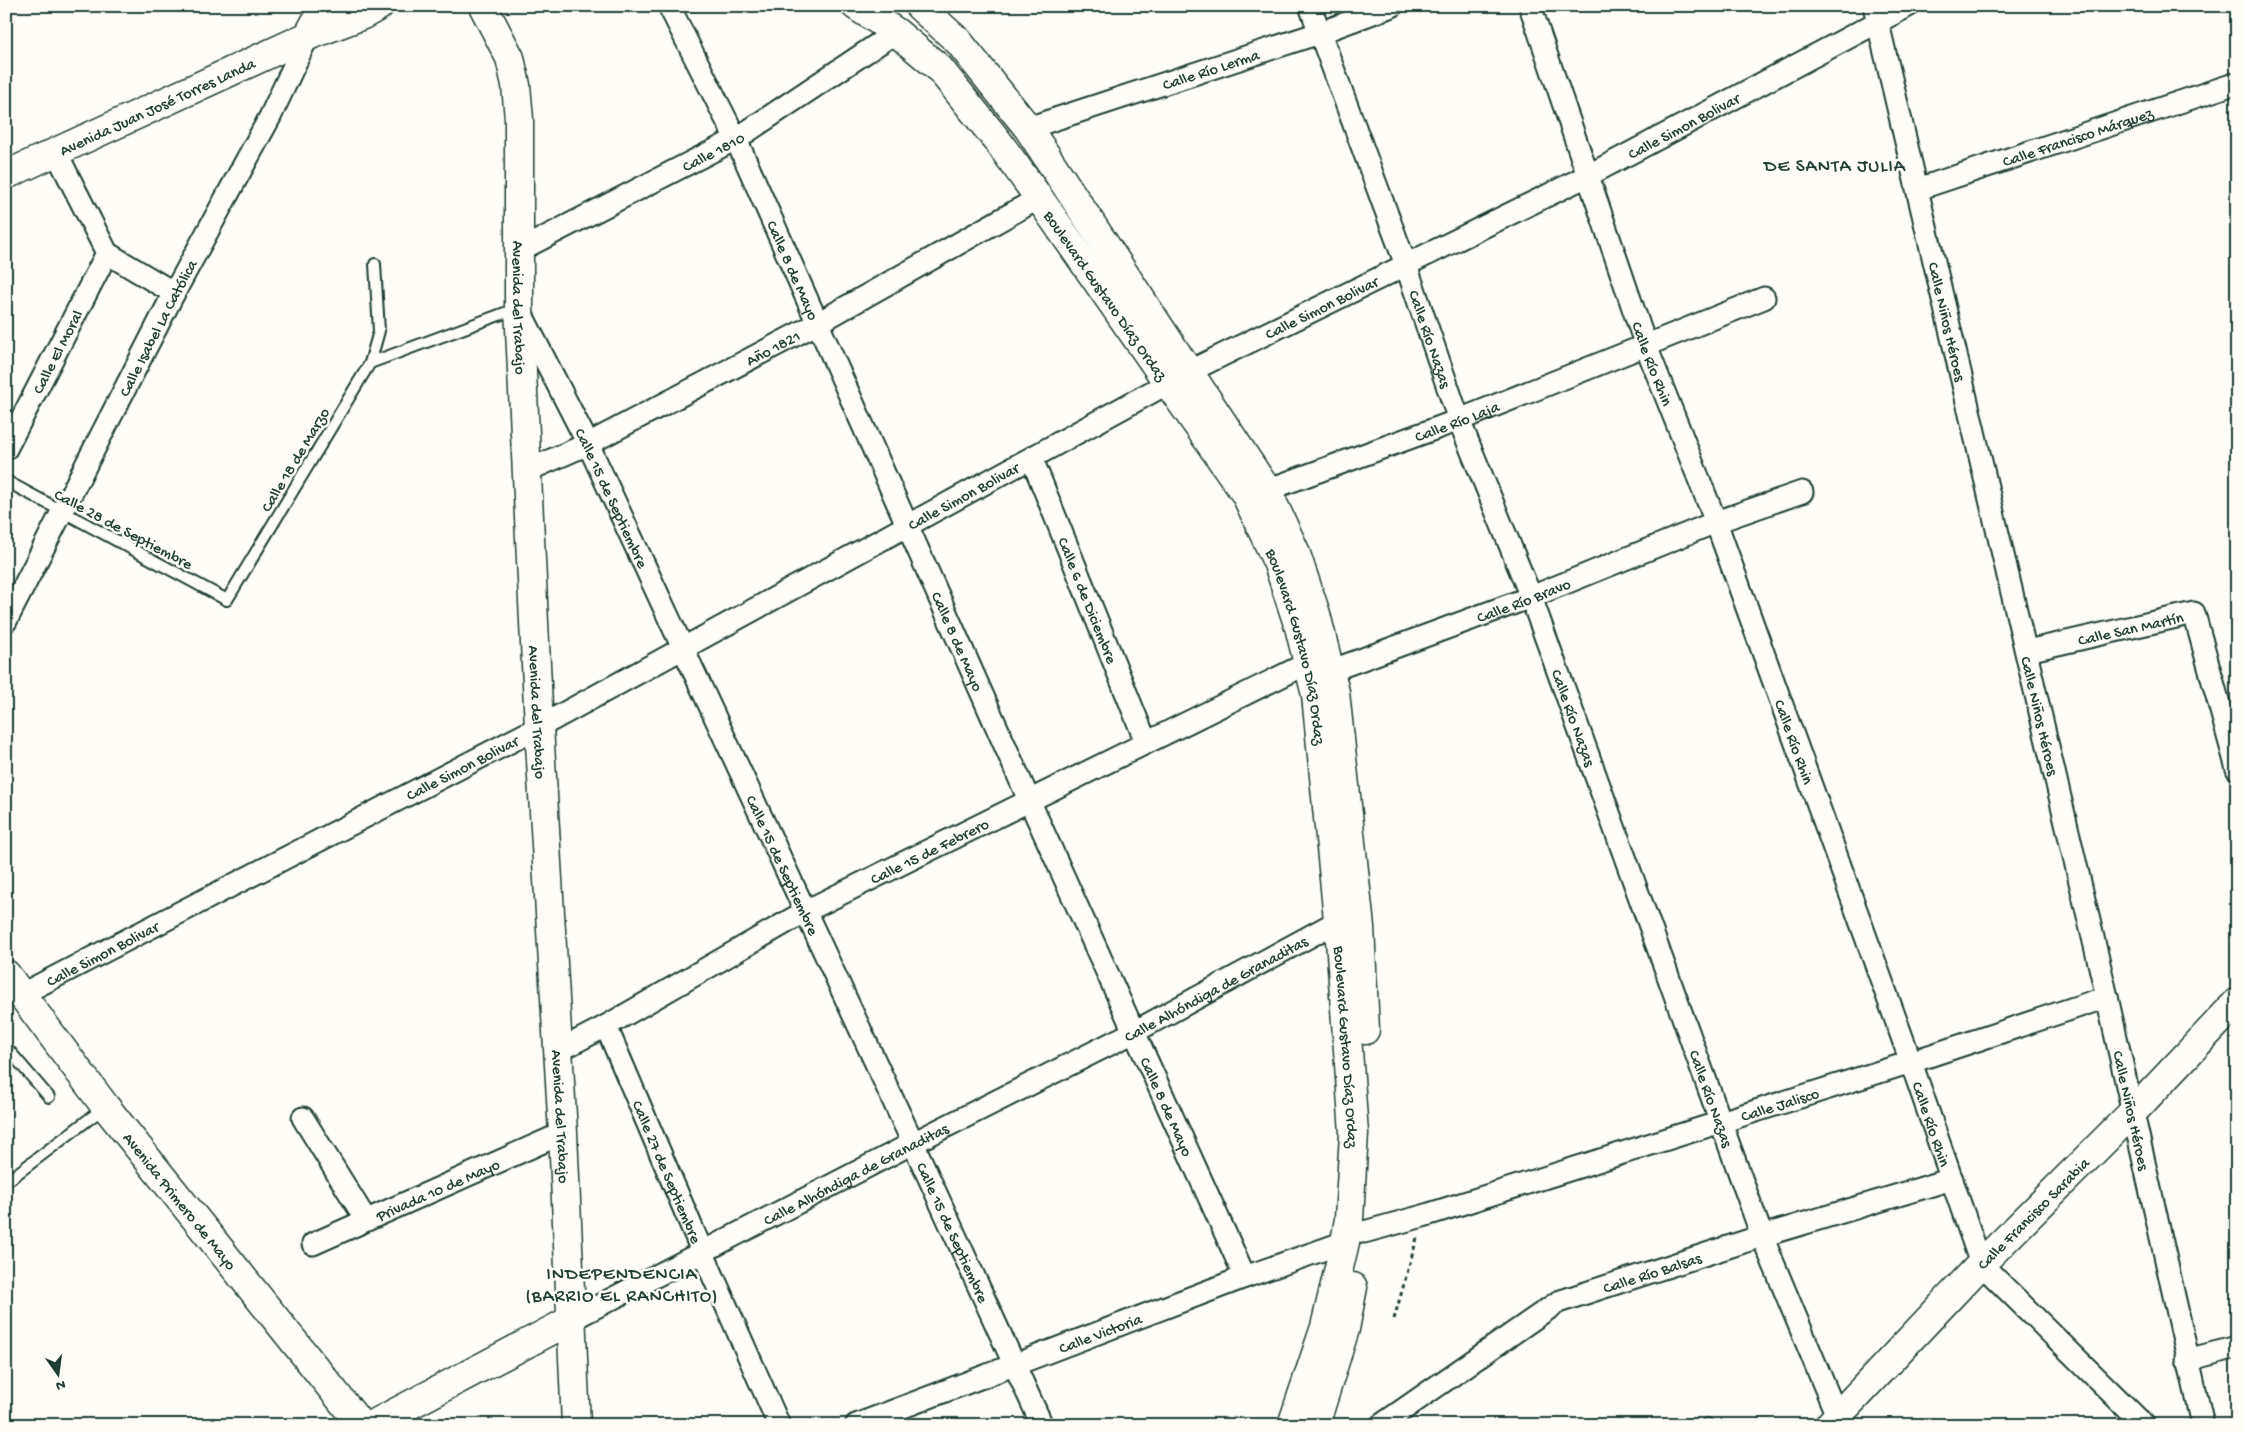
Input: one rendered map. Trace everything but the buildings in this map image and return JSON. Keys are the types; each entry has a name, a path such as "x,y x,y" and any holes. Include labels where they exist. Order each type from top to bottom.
{"street":[{"path":"308,36 324,6"},
{"name":"Avenida Juan José Torres Landa","path":"6,175 308,36 363,15 379,6"},
{"name":"Avenida del Trabajo","path":"483,6 510,58 516,85 519,119 519,308 526,472 538,726 558,1051 576,1425"},
{"name":"Calle 8 de Mayo","path":"669,6 736,139 1029,800 1245,1277"},
{"name":"Boulevard Gustavo Díaz Ordaz","path":"856,6 896,32 939,68 997,140 1038,198 1267,490 1295,551 1316,614 1319,667 1316,695 1338,921 1354,1133 1348,1219 1354,1237 1292,1425"},
{"name":"Boulevard Gustavo Díaz Ordaz","path":"919,6 958,41 1028,128 1179,377 1246,495 1278,564 1299,626 1319,667 1335,692 1360,927 1370,1115 1354,1237 1345,1329 1315,1425"},
{"name":"Calle Río Nazas","path":"1310,6 1406,265 1459,420 1531,596 1722,1120 1762,1236 1837,1422"},
{"name":"Calle Río Lerma","path":"1028,128 1392,6"},
{"name":"Calle Río Rhin","path":"1530,6 1646,346 1716,522 1911,1062 1981,1264 2144,1425"},
{"name":"Calle Simon Bolivar","path":"14,984 538,726 1032,459 1179,377 1589,175 1876,14 1908,6"},
{"name":"Calle Niños Héroes","path":"1876,14 2027,651 2203,1425"},
{"name":"Calle 1810","path":"518,250 736,139 896,32"},
{"name":"Calle Isabel La Católica","path":"6,620 63,513 174,293 270,117 308,36"},
{"name":"Calle Francisco Márquez","path":"1918,189 2237,83"},
{"path":"56,152 107,253 174,293"},
{"name":"Año 1821","path":"526,472 588,444 818,324 1038,198"},
{"name":"Calle El Moral","path":"6,449 107,253"},
{"name":"Calle Río Laja","path":"1267,490 1459,420 1764,298"},
{"name":"Calle 15 de Septiembre","path":"519,308 588,444 1042,1425"},
{"name":"Calle 6 de Diciembre","path":"1032,459 1146,742"},
{"name":"Calle Río Bravo","path":"1319,667 1531,596 1716,522 1802,492"},
{"name":"Calle San Martín","path":"2027,651 2194,613 2237,769"},
{"name":"Calle 15 de Febrero","path":"558,1051 606,1026 806,912 1146,742 1319,667"},
{"name":"Calle Alhóndiga de Granaditas","path":"372,1425 702,1251 1134,1032 1338,921"},
{"name":"Avenida Primero de Mayo","path":"14,984 105,1106 361,1425"},
{"name":"Calle Jalisco","path":"1354,1237 1911,1062 2107,997"},
{"name":"Calle Francisco Sarabia","path":"1837,1422 1981,1264 2132,1113 2237,1002"},
{"name":"Calle 27 de Septiembre","path":"606,1026 779,1425"},
{"path":"303,1118 366,1220"},
{"name":"Privada 10 de Mayo","path":"313,1244 562,1133"},
{"name":"Calle Río Balsas","path":"1381,1425 1558,1302 1762,1236 1952,1179"},
{"name":"Calle Victoria","path":"856,1425 1354,1237"},
{"path":"2187,1360 2237,1347"}],"lane":[{"name":"Calle 18 de Marzo","path":"227,600 370,363 379,331 375,264"},
{"path":"370,363 519,308"},
{"name":"Calle 28 de Septiembre","path":"6,481 227,600"},
{"path":"6,1047 49,1097"},
{"path":"6,1182 105,1106"}],"path":[{"path":"1394,1320 1423,1216"}],"district":[{"name":"DE SANTA JULIA","path":"1835,164"},
{"name":"INDEPENDENCIA (BARRIO EL RANCHITO)","path":"622,1283"}]}
